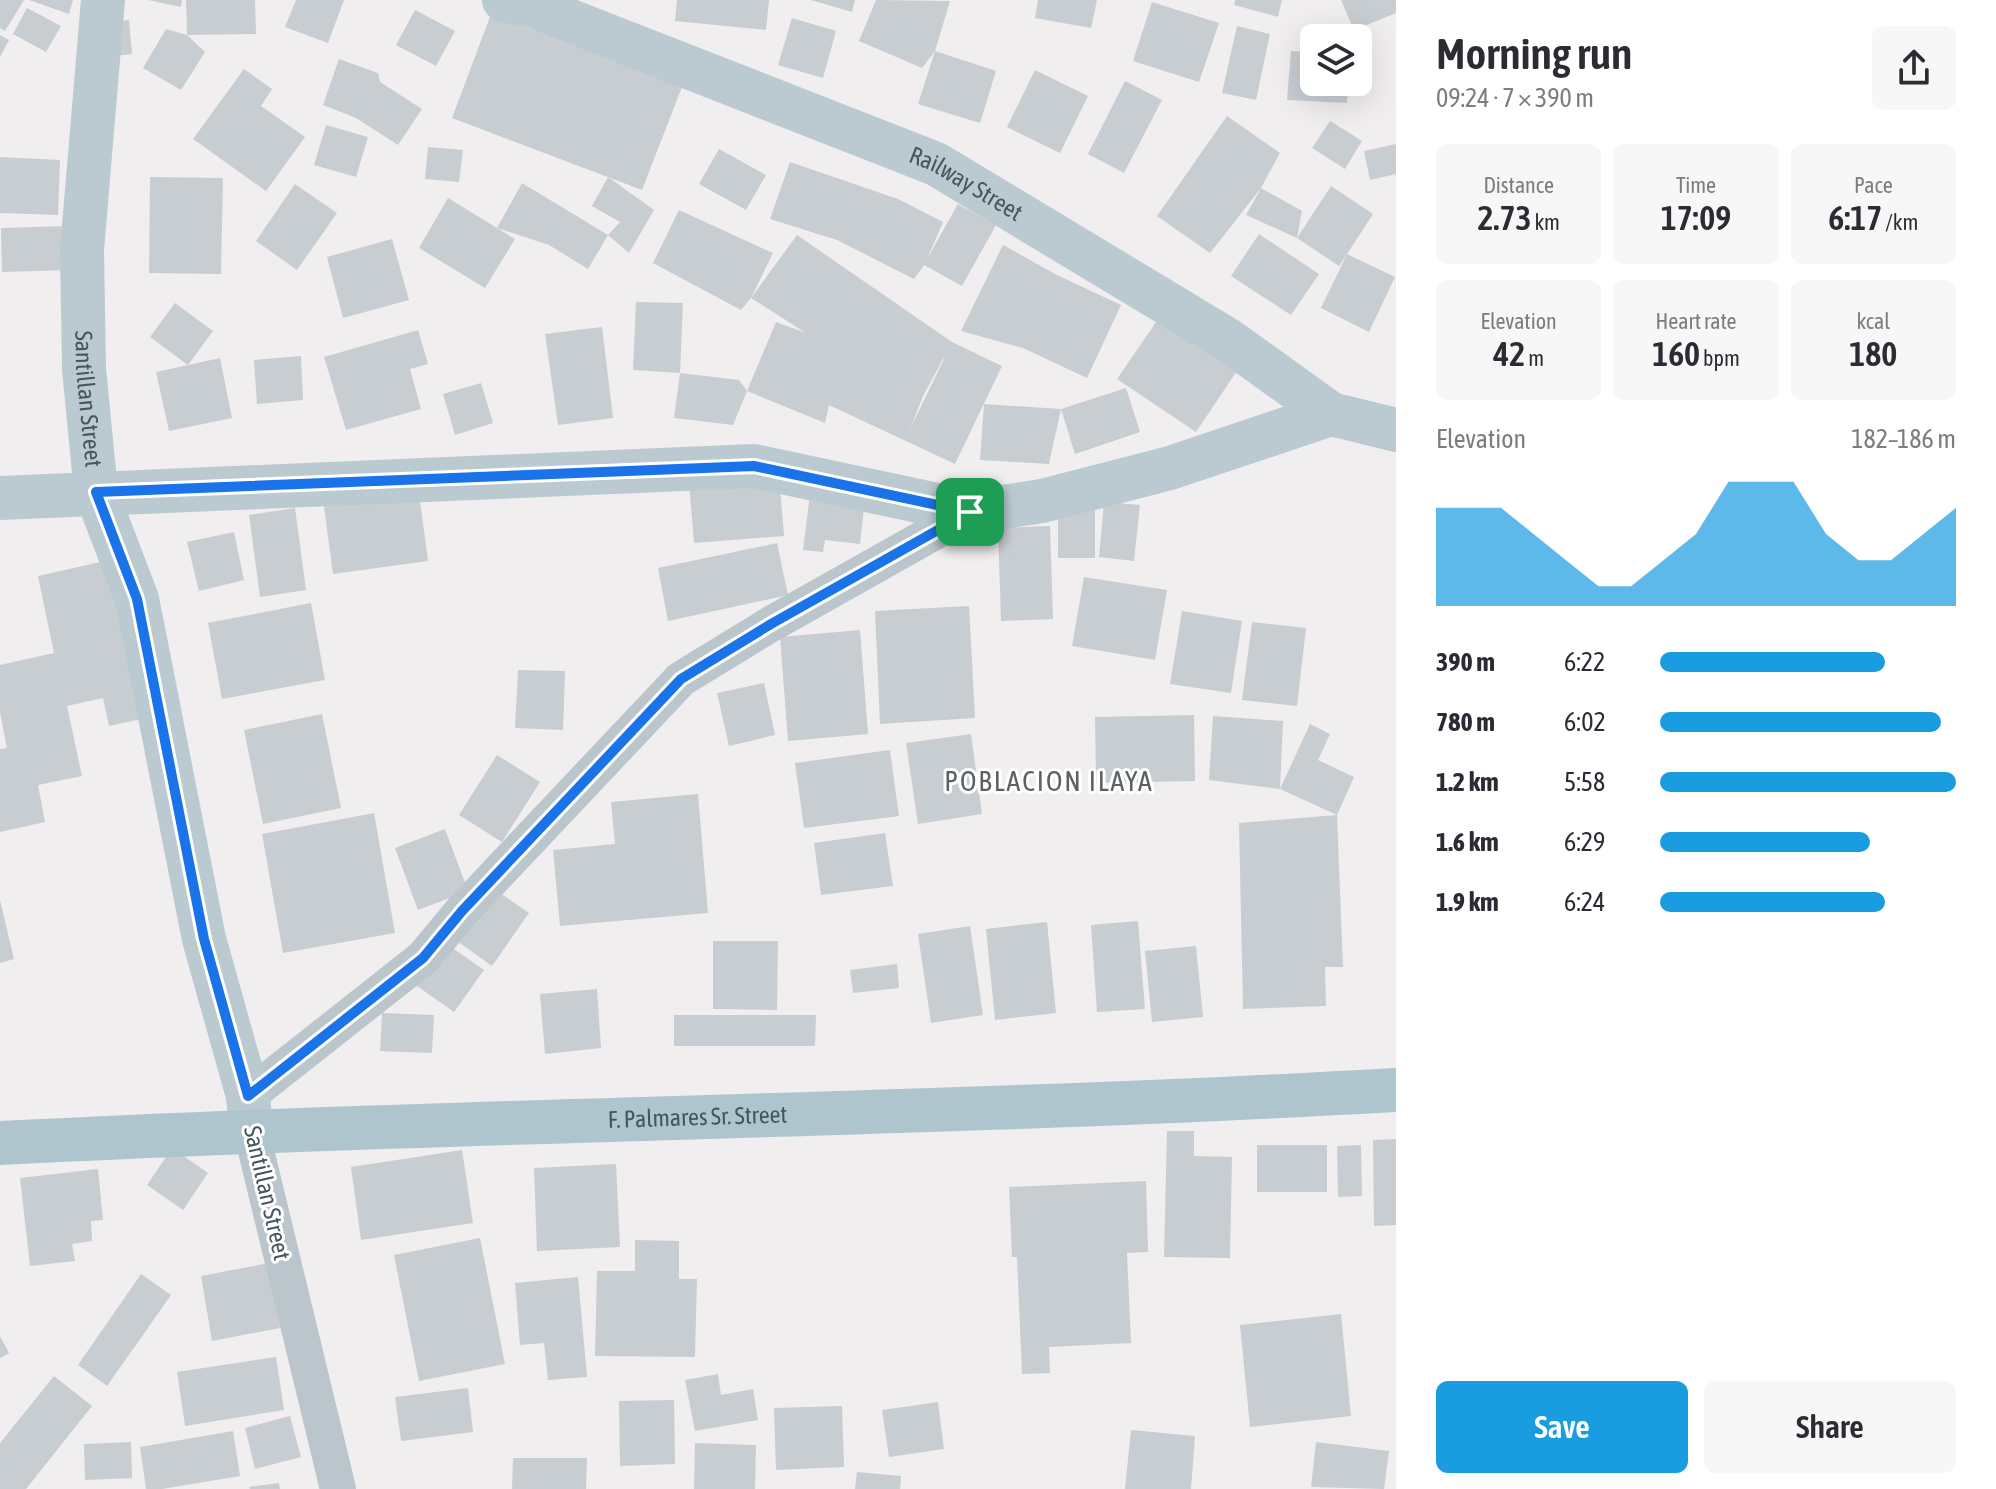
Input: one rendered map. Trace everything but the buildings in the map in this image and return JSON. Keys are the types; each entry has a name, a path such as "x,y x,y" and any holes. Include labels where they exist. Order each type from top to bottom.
{"main road":[{"name":"F. Palmares Sr. Street","path":"0,1143 250,1113 1004,1107 1396,1090"}],"street":[{"name":"Santillan Street","path":"103,0 82,250 84,369 96,492 137,599 204,939 250,1113 338,1489"},
{"name":"Railway Street","path":"526,2 936,164 1228,340 1331,414 1396,430"},
{"path":"250,1113 423,958 462,911 681,679 771,624 970,512 1042,501 1170,468 1331,414"},
{"path":"0,498 754,466 970,512"}],"district":[{"name":"POBLACION ILAYA","path":"1049,781"}],"route":[{"path":"754,466 970,512 771,624 681,679 462,911 423,958 248,1096 204,939 137,599 96,492 754,466"}]}
